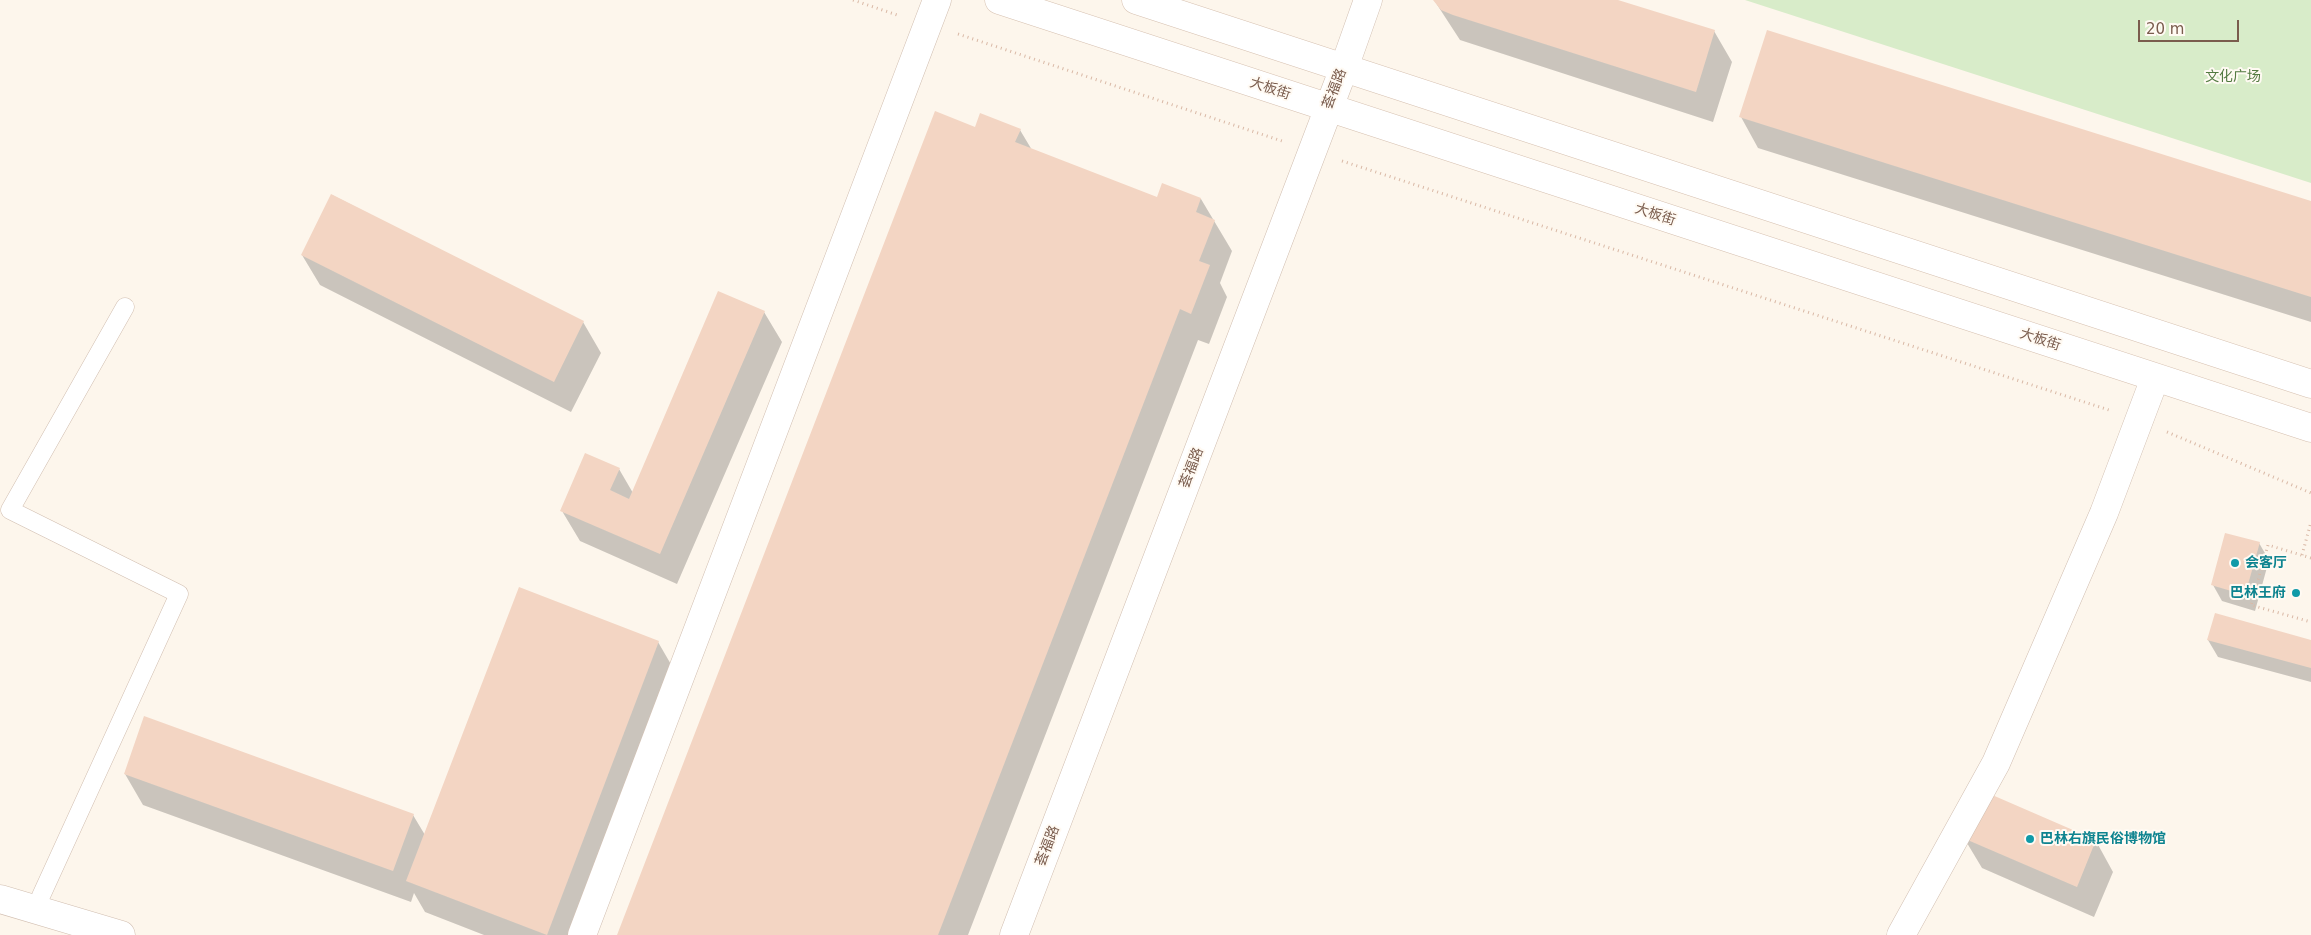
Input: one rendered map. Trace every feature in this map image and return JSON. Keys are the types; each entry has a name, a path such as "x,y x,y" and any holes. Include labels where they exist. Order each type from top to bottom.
{"street":[{"name":"大板街","path":"998,0 2311,428"},
{"path":"1136,0 2311,384"},
{"name":"荟福路","path":"1014,935 1344,68 1368,0"},
{"path":"582,935 932,12"},
{"path":"1901,935 1996,763 2104,512 2155,378"},
{"path":"0,899 111,934"}],"lane":[{"path":"41,896 179,594 10,510 125,307"}],"path":[{"path":"853,0 932,12 1312,151 2139,420 2311,493"},
{"path":"2302,555 2311,522"},
{"path":"2311,558 2268,546 2251,605 2311,622"}],"green space":[{"name":"文化广场","path":"1745,0 2311,0 2311,183"}],"building":[{"path":"1433,0 1618,0 1715,30 1696,92 1453,15 1441,10"},
{"path":"1767,30 2311,201 2311,297 1739,117"},
{"path":"935,111 975,127 980,113 1021,129 1015,142 1157,197 1162,183 1201,198 1196,212 1215,220 1199,261 1210,265 1191,314 1180,309 938,935 617,935"},
{"path":"331,194 584,321 554,382 301,255"},
{"path":"718,291 765,311 660,554 560,511 585,453 620,468 610,490 629,499"},
{"name":"会客厅","path":"2225,533 2260,542 2245,595 2211,585"},
{"path":"519,587 659,641 547,935 406,881"},
{"path":"2215,613 2311,640 2311,668 2207,640"},
{"path":"144,716 414,814 393,871 124,774"},
{"name":"巴林右旗民俗博物馆","path":"1983,791 2096,840 2077,887 1963,838"}],"place":[{"name":"会客厅","path":"2235,563"},
{"name":"巴林王府","path":"2296,593"},
{"name":"巴林右旗民俗博物馆","path":"2030,839"}]}
